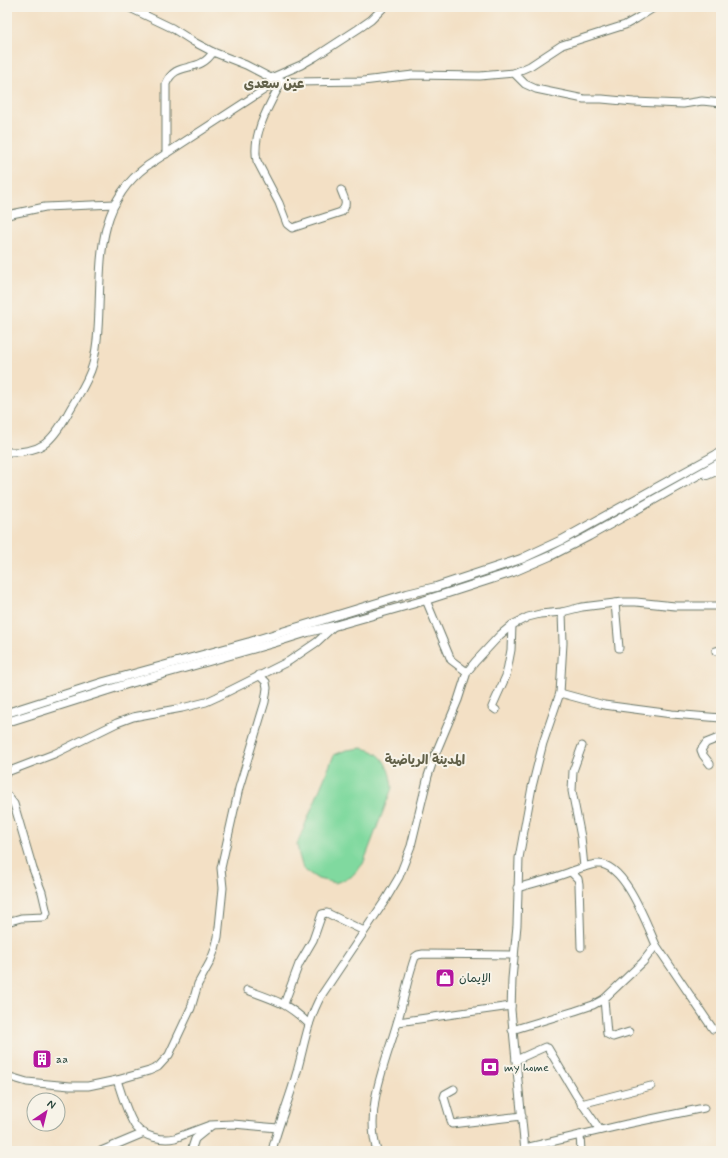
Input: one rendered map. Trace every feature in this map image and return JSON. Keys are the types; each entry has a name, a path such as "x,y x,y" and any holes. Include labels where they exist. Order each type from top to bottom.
{"main road":[{"path":"7,713 104,682 250,642 407,594 436,587 521,559 562,540 721,452"},
{"path":"7,722 127,684 426,600 513,572 536,563 589,536 721,462"},
{"path":"678,486 721,469"}],"street":[{"path":"128,7 172,28 213,52 252,68 271,78 282,81 297,82 363,81 413,75 480,76 514,73 530,66 562,45 625,25 655,7"},
{"path":"7,452 32,450 47,443 52,438 66,416 89,375 93,365 96,343 103,244 108,221 121,193 134,176 267,88 271,78 315,57 365,25 384,7"},
{"path":"166,154 166,84 168,79 172,73 205,62 209,59 213,52"},
{"path":"514,73 525,84 536,89 584,99 683,104 702,102 721,103"},
{"path":"282,81 262,123 256,146 256,154 257,160 279,203 287,224 292,228 341,212 344,209 346,202 341,190"},
{"path":"7,215 45,208 115,204"},
{"path":"426,600 451,660 467,672"},
{"path":"272,1151 278,1128 296,1075 314,1008 399,876 407,858 422,805 428,776 435,755 458,700 467,672 493,642 512,625 533,615 562,612 582,607 615,603 636,602 675,606 721,606"},
{"path":"615,603 619,648"},
{"path":"562,612 563,632 560,693 543,743 529,798 519,858 511,1006 512,1030 525,1150 600,1130 704,1108"},
{"path":"496,710 492,707 506,676 511,650 512,625"},
{"path":"7,772 54,754 117,723 140,715 182,708 206,702 289,661 306,650 334,626"},
{"path":"7,1076 27,1082 80,1086 117,1080 149,1071 158,1067 164,1061 175,1043 191,1008 198,984 210,962 218,937 223,888 221,872 222,862 239,788 262,716 267,695 266,682 259,675"},
{"path":"560,693 604,705 672,714 721,718"},
{"path":"710,764 702,755 701,750 706,743 721,737"},
{"path":"582,746 573,771 572,791 581,837 584,867"},
{"path":"7,795 14,804 33,869 42,892 47,913 44,917 21,918 7,922"},
{"path":"517,888 584,867 597,864 606,865 619,875 625,883 638,906 656,945 712,1029"},
{"path":"571,872 578,879 579,884 581,947"},
{"path":"284,1004 299,964 313,940 322,914 327,913 364,931"},
{"path":"512,1030 593,1005 604,999 643,962 656,945"},
{"path":"376,1151 373,1122 378,1085 398,1022 414,959 418,954 514,955"},
{"path":"247,990 284,1004 298,1013 309,1024"},
{"path":"604,999 607,1034 614,1036 629,1032"},
{"path":"398,1022 511,1006"},
{"path":"516,1060 545,1047 548,1048 581,1104 600,1130"},
{"path":"117,1080 135,1125 144,1133 159,1138 170,1139 212,1124 233,1124 278,1128"},
{"path":"581,1104 651,1086"},
{"path":"454,1089 445,1094 444,1097 452,1124 522,1116"},
{"path":"191,1151 196,1140 212,1124"},
{"path":"101,1151 144,1133"},
{"path":"580,1135 581,1151"}],"green space":[{"path":"362,748 373,751 385,763 391,778 392,788 363,864 351,877 335,883 318,879 303,869 297,844 334,755 346,750"}],"place":[{"name":"الإيمان","path":"445,978"},
{"name":"aa","path":"42,1059"},
{"name":"my home","path":"490,1067"}],"district":[{"name":"عين سعدى","path":"274,83"},
{"name":"المدينة الرياضية","path":"425,759"}]}
